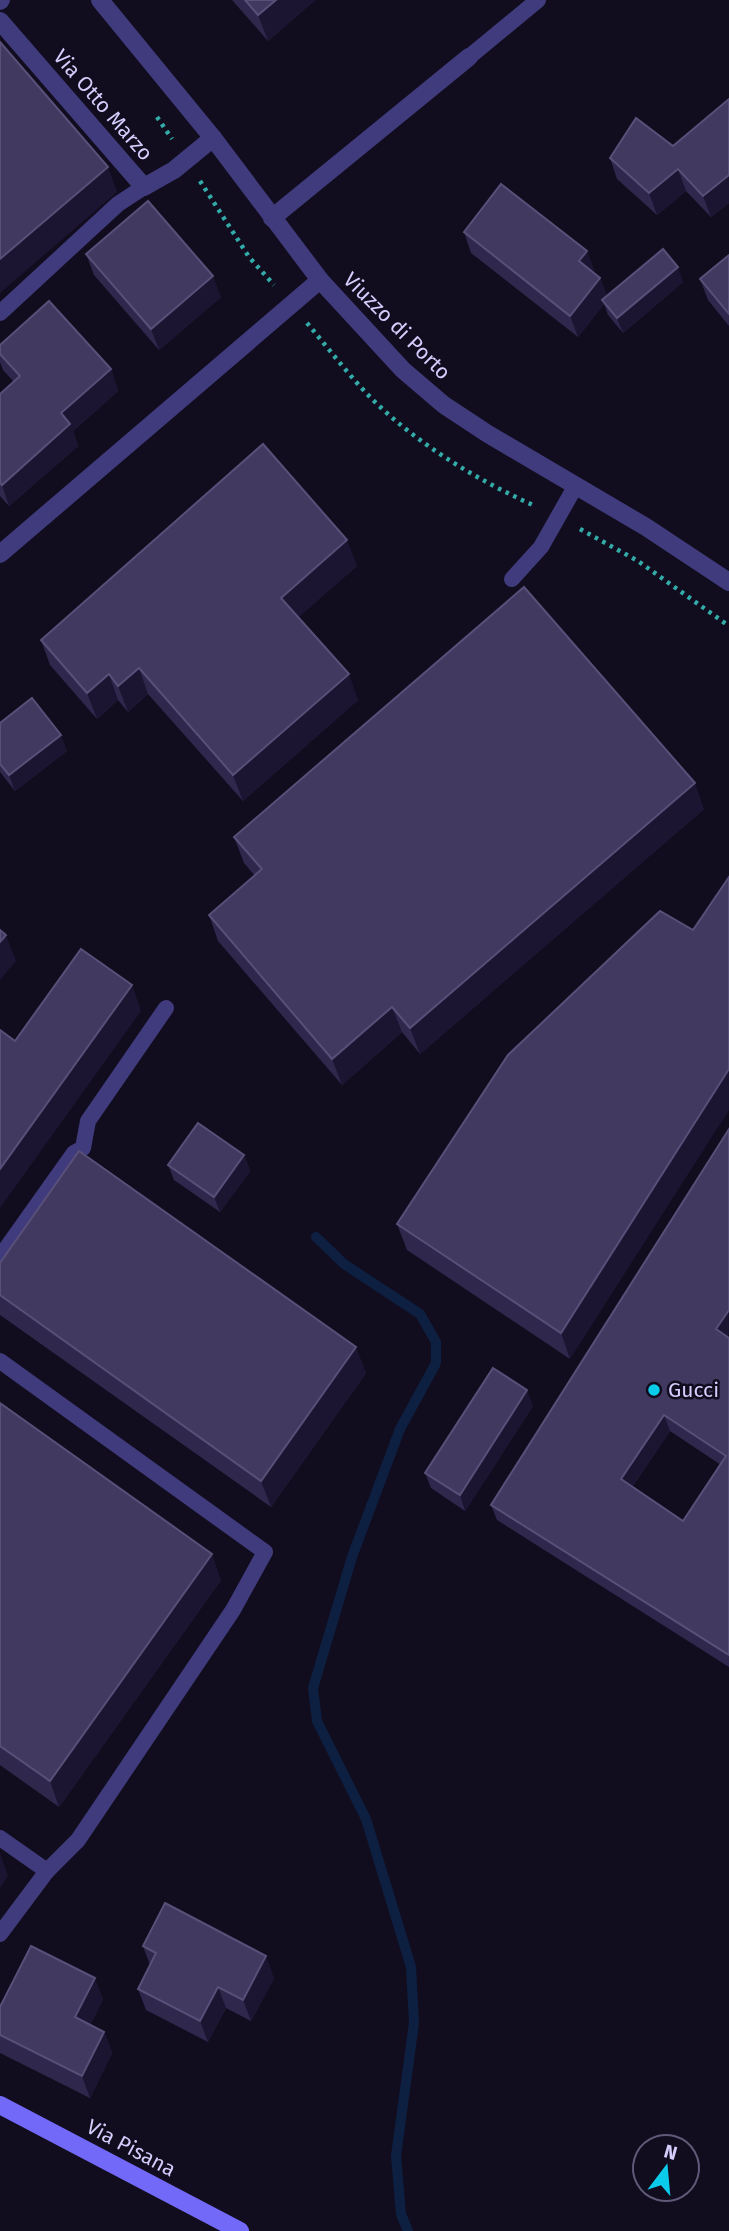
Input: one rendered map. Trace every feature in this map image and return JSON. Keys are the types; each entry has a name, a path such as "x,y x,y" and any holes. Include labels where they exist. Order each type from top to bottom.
{"main road":[{"name":"Via Pisana","path":"0,2105 217,2226 240,2231"}],"street":[{"path":"100,0 213,138 320,280"},
{"name":"Via Otto Marzo","path":"0,21 144,187 174,170 213,138"},
{"path":"272,218 469,57"},
{"name":"Viuzzo di Porto","path":"0,554 320,280 403,370 444,405 575,487 646,527 729,582"}],"lane":[{"path":"469,57 538,0"},
{"path":"0,313 118,204 144,187"},
{"path":"512,579 541,547 575,487"},
{"path":"0,1257 74,1153 83,1148 88,1121 166,1008"},
{"path":"0,1361 265,1552 233,1610 78,1840 47,1871 0,1934"},
{"path":"0,1838 47,1871"}],"building":[{"path":"245,0 276,0 258,15"},
{"path":"0,42 108,167 0,259"},
{"path":"729,99 729,175 703,196 678,169 649,193 610,158 636,118 673,146"},
{"path":"501,184 587,251 579,261 600,278 570,316 464,232"},
{"path":"148,201 213,276 151,329 86,254"},
{"path":"663,249 678,267 617,318 602,300"},
{"path":"729,255 729,314 700,279"},
{"path":"49,301 111,369 61,413 70,424 2,485 0,394 20,376 0,354 0,345"},
{"path":"263,444 347,540 281,598 349,674 233,775 139,668 118,686 109,674 87,693 41,640"},
{"path":"524,587 695,783 410,1028 392,1007 332,1059 209,915 262,869 234,837"},
{"path":"32,698 61,735 9,775 0,764 0,723"},
{"path":"729,877 729,1069 561,1333 397,1224 508,1055 660,911 693,930"},
{"path":"0,930 6,935 0,942"},
{"path":"81,949 132,985 0,1169 0,1030 15,1041"},
{"path":"198,1123 244,1155 214,1197 168,1165"},
{"name":"Gucci","path":"729,1129 729,1310 716,1329 729,1338 729,1655 491,1505","holes":["664,1415 726,1456 683,1521 621,1479"]},
{"path":"79,1151 356,1347 261,1481 0,1295 0,1263"},
{"path":"493,1368 527,1390 460,1495 425,1473"},
{"path":"0,1403 212,1554 50,1781 0,1746"},
{"path":"165,1903 266,1956 243,2000 218,1987 200,2021 138,1989 156,1953 143,1946"},
{"path":"31,1946 95,1978 75,2017 104,2032 82,2076 0,2035 0,2005"}],"waterway":[{"path":"316,1237 344,1264 420,1314 436,1342 436,1363 400,1429 352,1557 313,1688 317,1721 366,1819 411,1967 414,2023 396,2156 401,2214 408,2231"}],"place":[{"name":"Gucci","path":"654,1390"}]}
